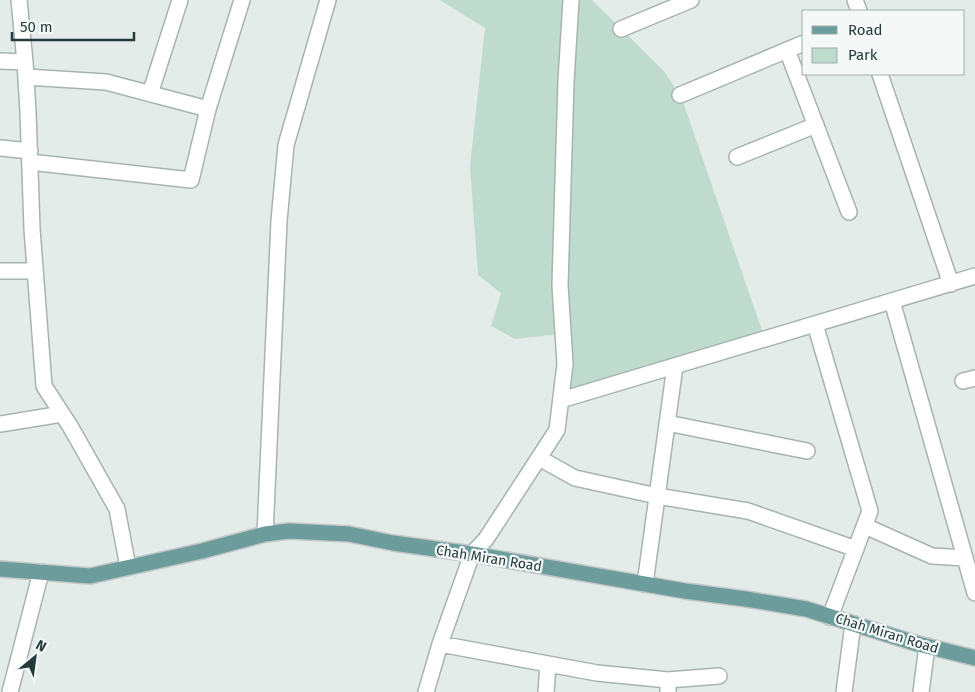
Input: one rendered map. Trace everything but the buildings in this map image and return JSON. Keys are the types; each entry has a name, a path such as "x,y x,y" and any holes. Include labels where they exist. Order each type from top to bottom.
{"main road":[{"name":"Chah Miran Road","path":"0,569 90,576 202,551 265,534 289,531 349,534 393,544 472,554 806,609 928,646 975,658"}],"street":[{"path":"19,0 26,77 32,229 44,386 70,426 117,509 128,567"},
{"path":"150,94 180,0"},
{"path":"0,148 30,156 191,180 208,109 242,0"},
{"path":"265,534 279,221 286,145 328,0"},
{"path":"426,692 440,644 472,554 486,539 557,430 565,364 560,285 566,90 571,0"},
{"path":"621,29 690,0"},
{"path":"680,94 802,44"},
{"path":"787,50 849,212"},
{"path":"0,61 25,62"},
{"path":"880,75 951,284"},
{"path":"26,77 106,82 208,109"},
{"path":"737,157 816,125"},
{"path":"0,271 35,271"},
{"path":"561,400 975,276"},
{"path":"892,301 975,594"},
{"path":"815,324 870,511 830,617"},
{"path":"645,584 675,366"},
{"path":"0,424 62,414"},
{"path":"667,423 807,451"},
{"path":"539,458 575,478 657,496 748,511 856,549"},
{"path":"865,526 932,556 965,558"},
{"path":"10,692 42,572"},
{"path":"844,692 853,624"},
{"path":"440,644 668,686 719,676"},
{"path":"921,692 928,646"},
{"path":"546,692 548,664"}],"green space":[{"path":"440,0 592,0 664,71 682,99 765,339 561,400 559,334 515,339 491,326 501,293 478,275 470,166 485,28"}]}
